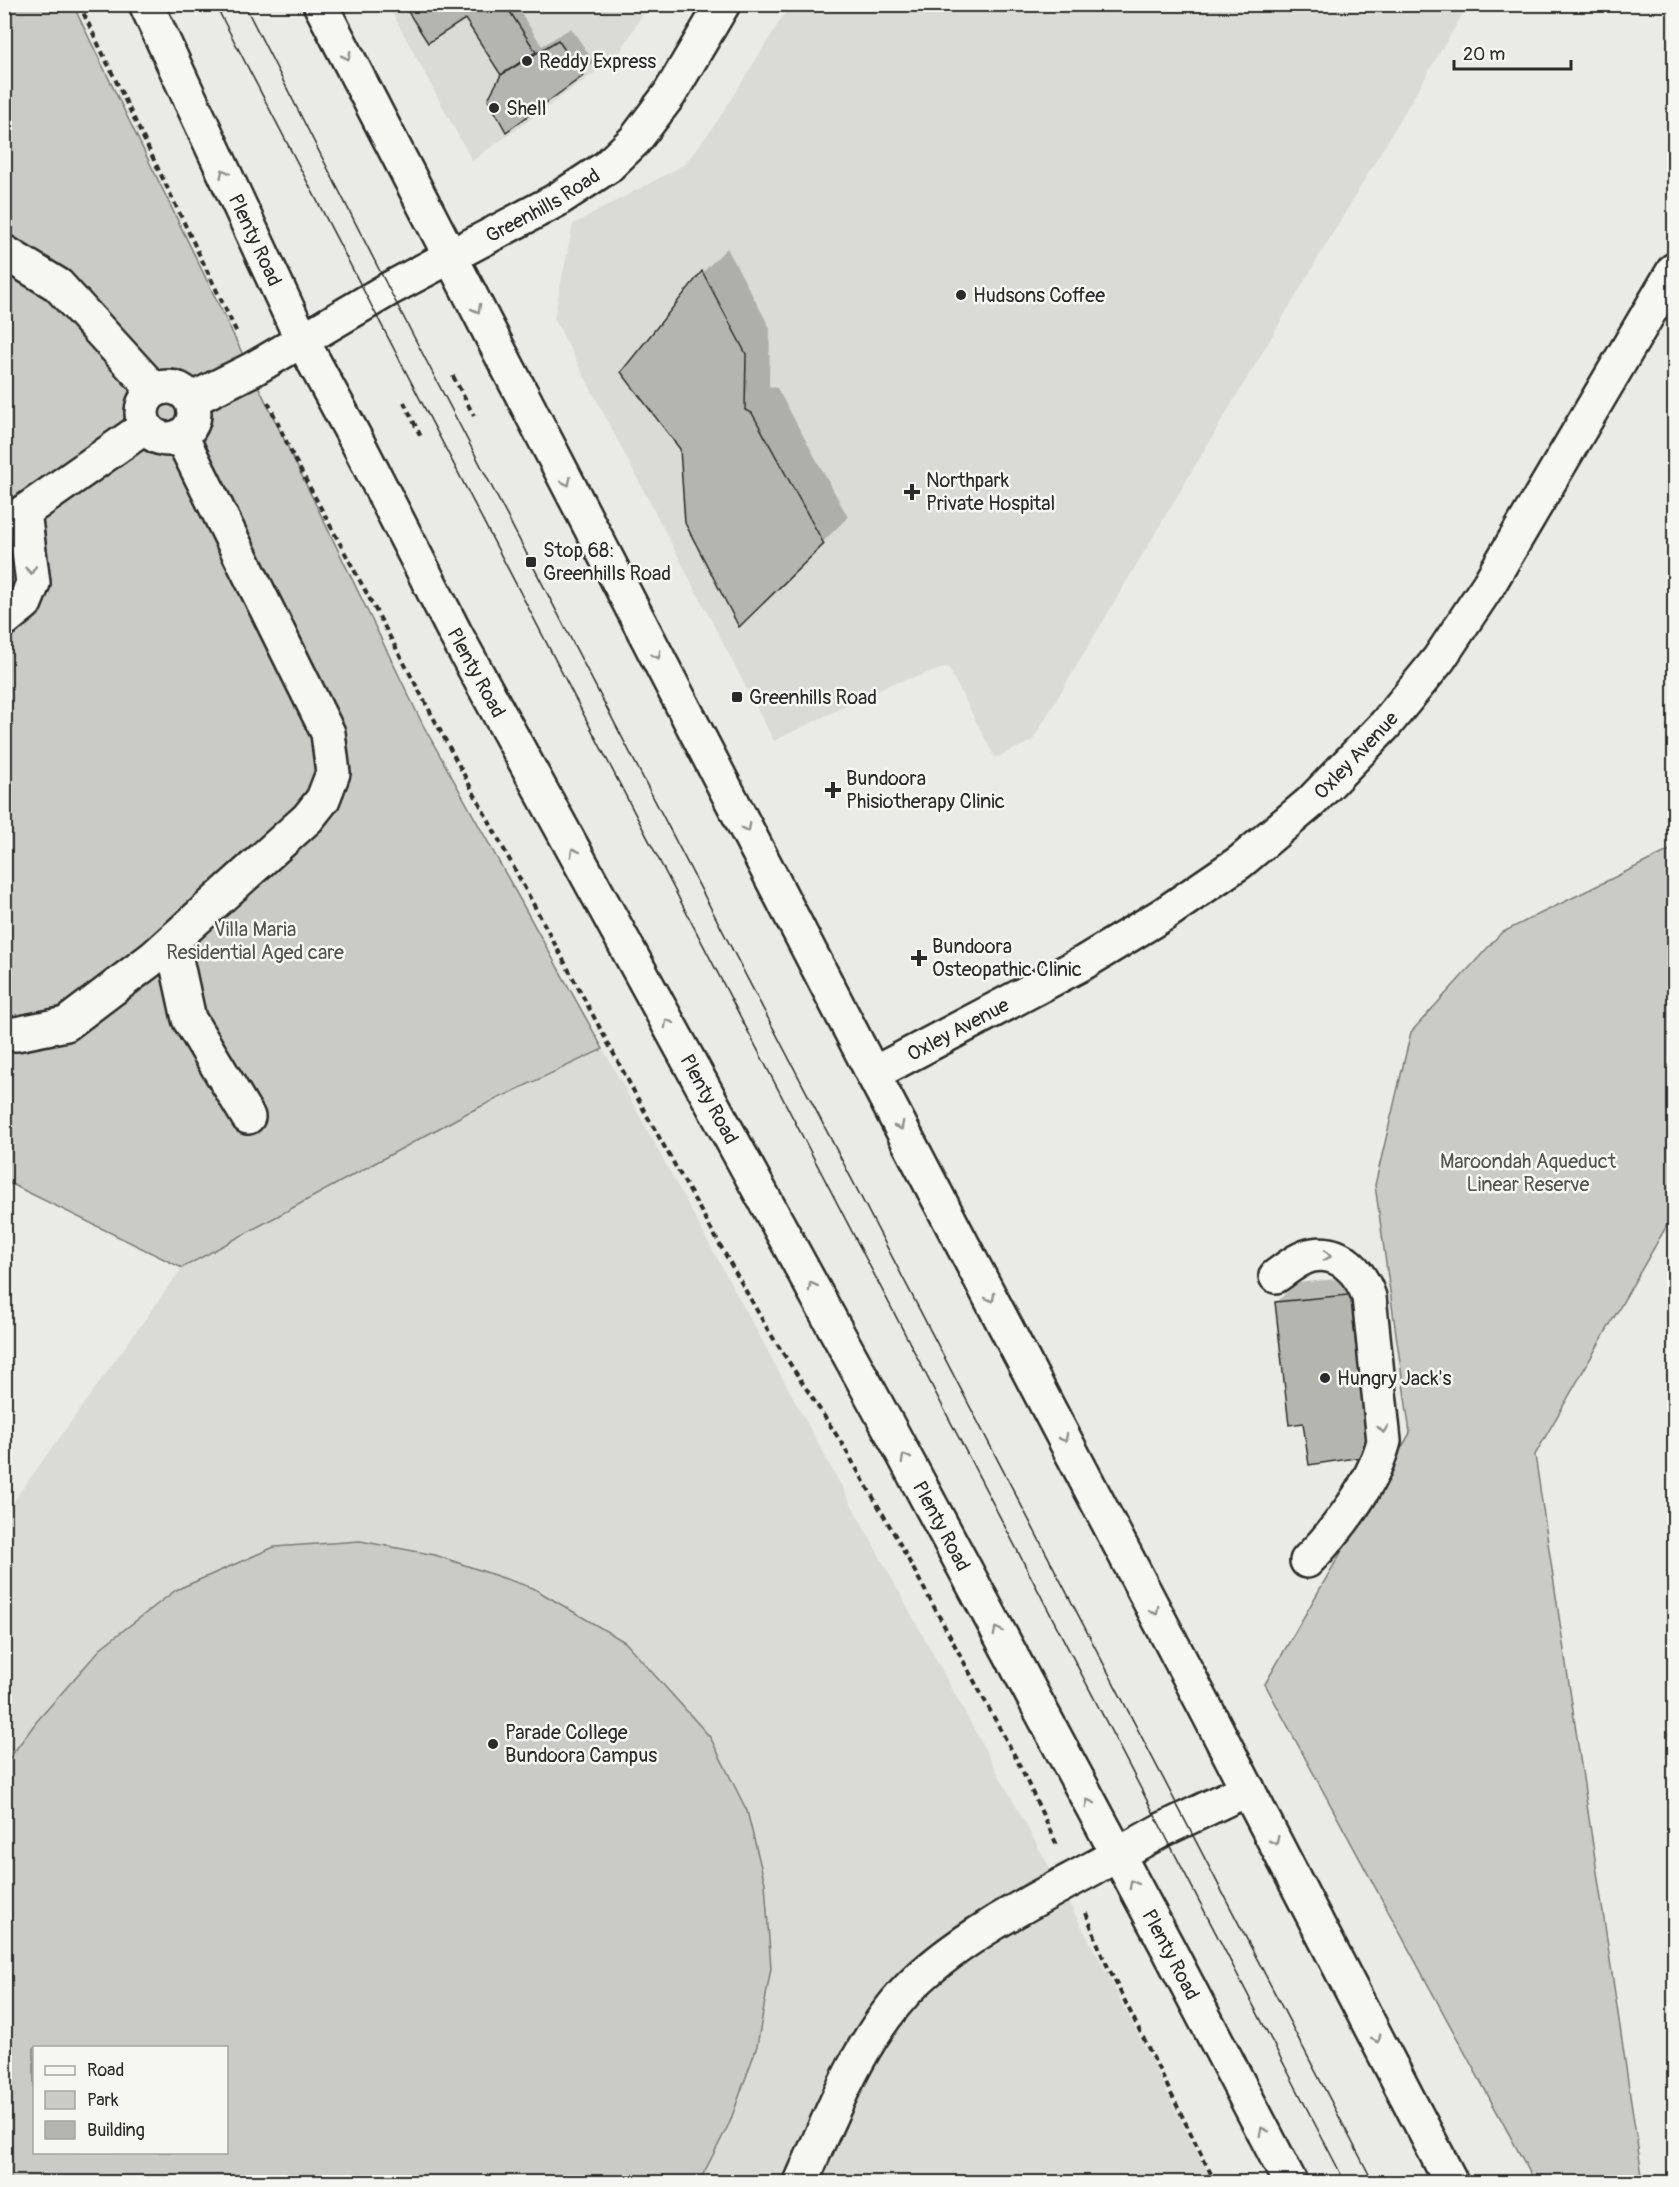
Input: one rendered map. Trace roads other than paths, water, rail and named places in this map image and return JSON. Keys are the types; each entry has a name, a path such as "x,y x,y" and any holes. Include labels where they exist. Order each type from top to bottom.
{"main road":[{"name":"Plenty Road","path":"146,4 302,340 361,448 460,643 892,1433 1168,1948 1290,2182"},
{"path":"320,4 873,1074 1451,2182"},
{"name":"Greenhills Road","path":"191,400 253,369 389,289 555,201 607,166 635,140 669,95 723,4"},
{"path":"4,252 58,285 154,390"},
{"name":"Oxley Avenue","path":"873,1074 1083,963 1164,914 1239,862 1311,802 1385,725 1439,659 1489,584 1674,270"},
{"path":"170,387 186,394 191,400 194,416 188,431 181,436 165,440 150,433 145,427 143,402 154,390 170,387"},
{"path":"4,620 25,603 33,583 14,506 145,427"},
{"path":"4,1034 16,1034 66,1024 153,958 308,818 323,799 333,773 328,733 181,436"},
{"path":"172,941 189,1019 248,1117"},
{"path":"1276,1276 1292,1264 1311,1255 1325,1254 1342,1260 1354,1269 1364,1282 1369,1297 1384,1440 1380,1457 1362,1491 1328,1540 1307,1561"},
{"path":"801,2182 860,2058 887,2014 916,1981 961,1945 1073,1880 1162,1830 1248,1790"}],"tram line":[{"path":"215,4 1345,2182"},
{"path":"244,4 389,289 1373,2182"}],"place":[{"name":"Reddy Express","path":"527,61"},
{"name":"Shell","path":"494,108"},
{"name":"Hudsons Coffee","path":"961,295"},
{"name":"Northpark Private Hospital","path":"912,492"},
{"name":"Stop 68: Greenhills Road","path":"531,562"},
{"name":"Greenhills Road","path":"737,697"},
{"name":"Bundoora Phisiotherapy Clinic","path":"833,790"},
{"name":"Bundoora Osteopathic Clinic","path":"919,958"},
{"name":"Hungry Jack's","path":"1325,1378"},
{"name":"Parade College Bundoora Campus","path":"493,1744"}],"park label":[{"name":"Villa Maria Residential Aged care","path":"255,940"},
{"name":"Maroondah Aqueduct Linear Reserve","path":"1528,1172"}]}
